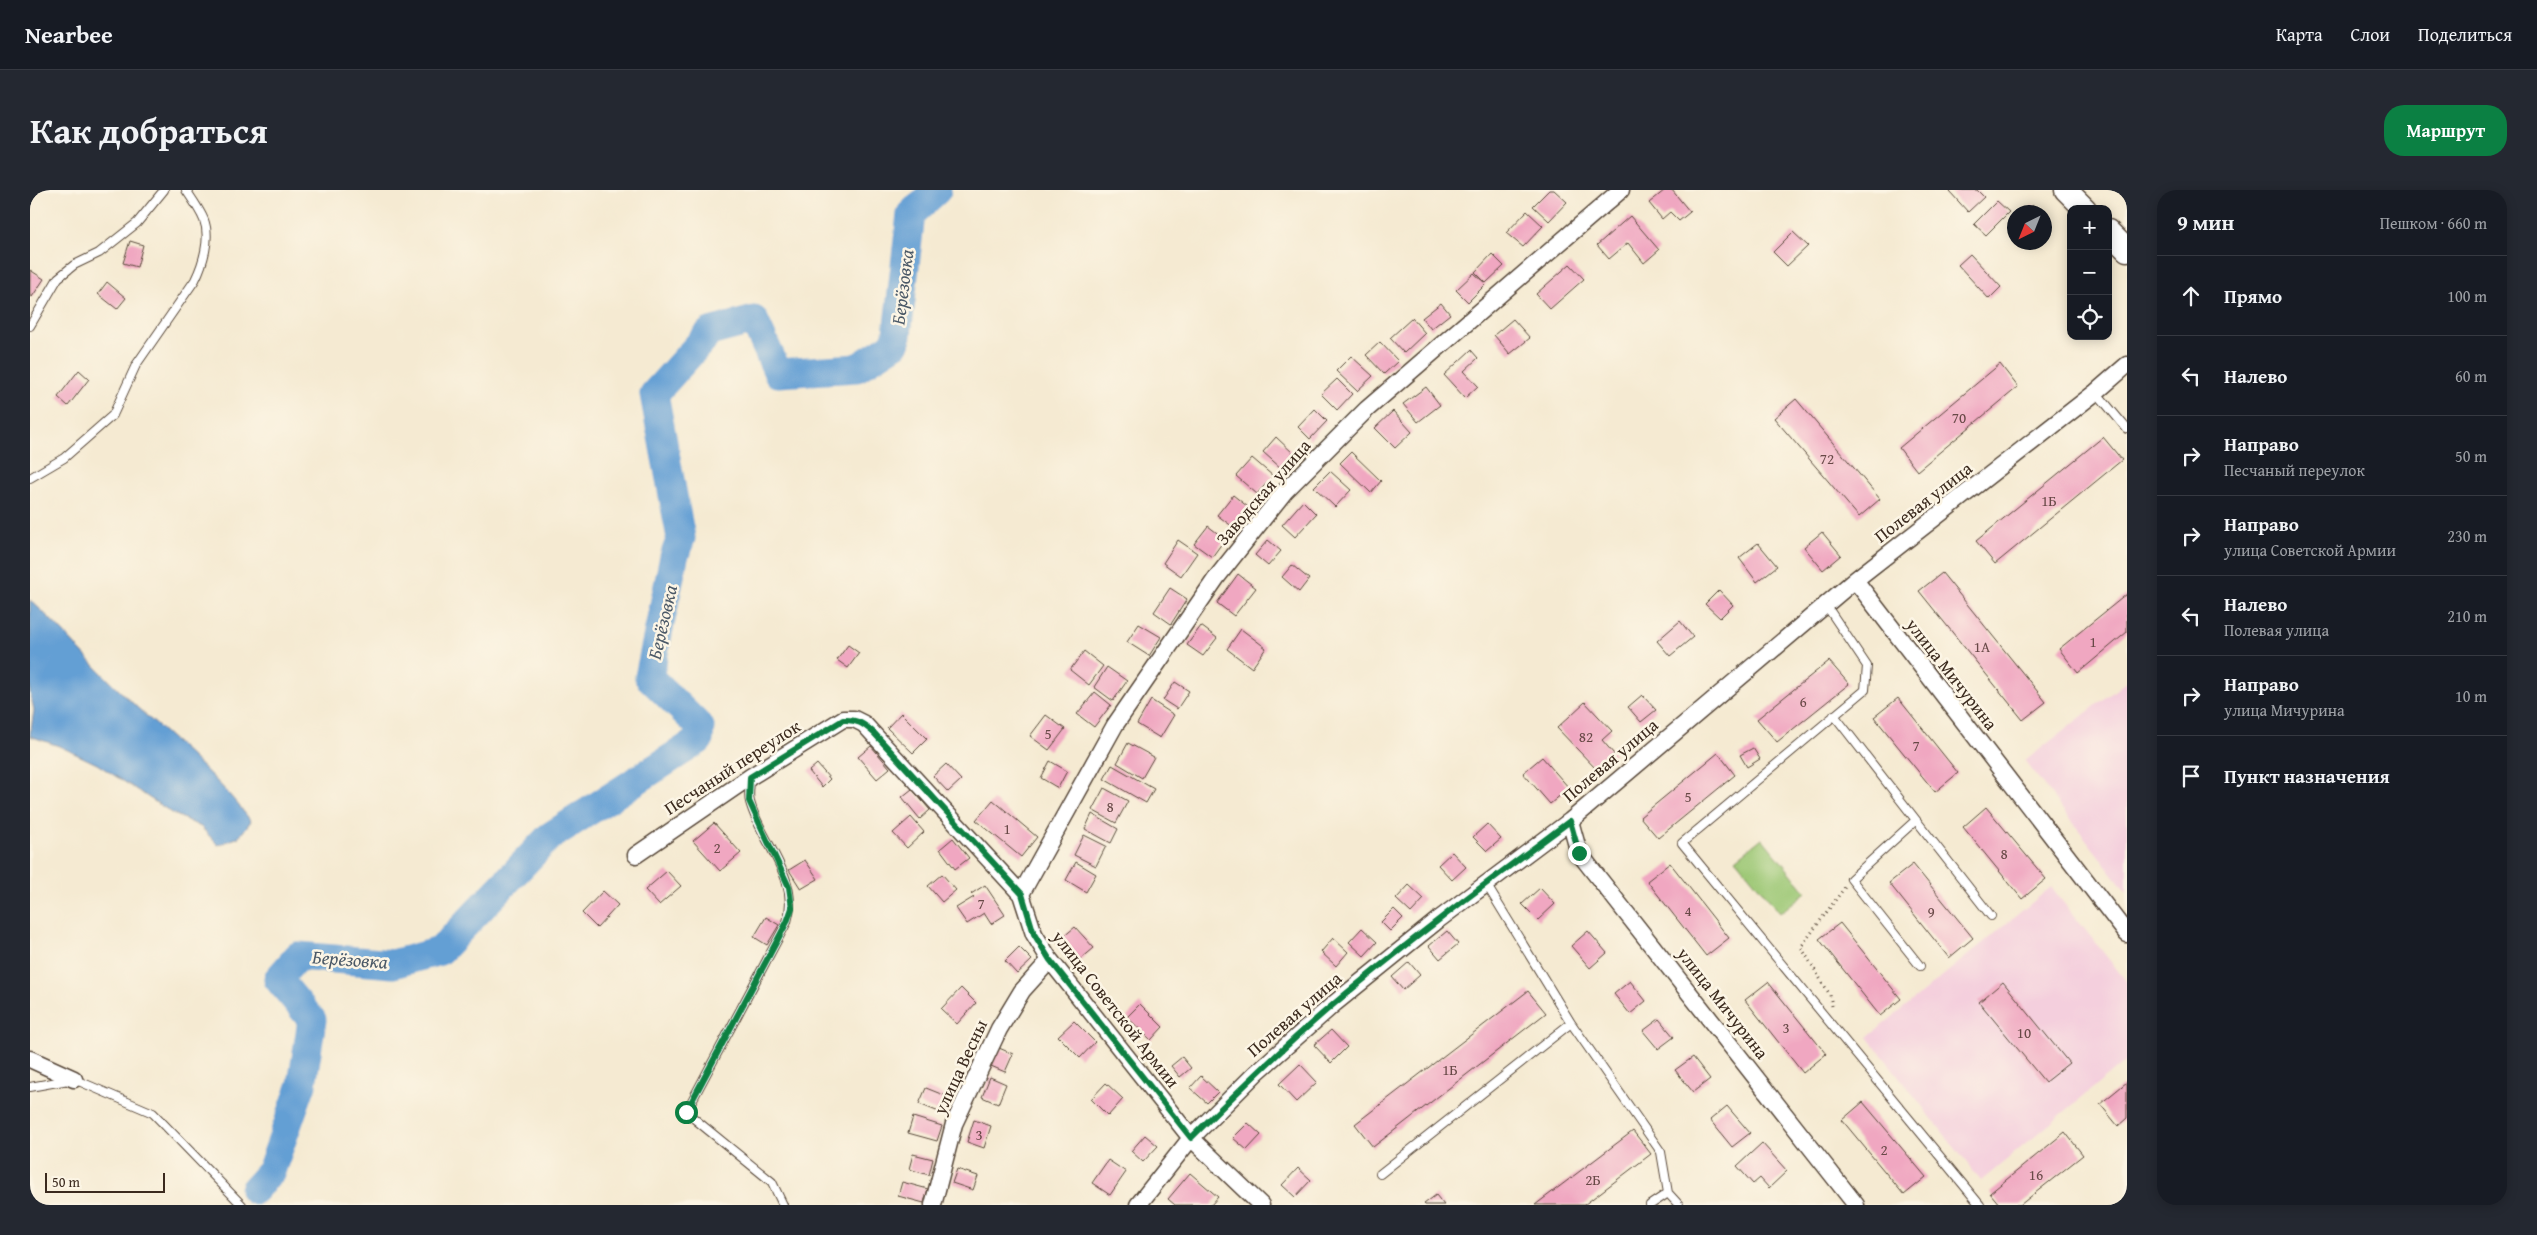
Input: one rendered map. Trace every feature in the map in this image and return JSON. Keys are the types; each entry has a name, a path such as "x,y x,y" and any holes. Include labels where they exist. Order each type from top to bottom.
{"main road":[{"path":"2066,190 2082,205"},
{"path":"2112,235 2127,250"}],"street":[{"name":"Заводская улица","path":"1022,894 1116,725 1217,577 1285,491 1367,409 1621,190"},
{"name":"Полевая улица","path":"1138,1205 1191,1138 1256,1073 1335,1003 1486,884 1570,821 1855,580 2096,392 2127,365"},
{"name":"улица Мичурина","path":"1855,580 2127,934"},
{"name":"улица Советской Армии","path":"854,719 864,724 874,733 1022,894 1034,934 1050,960 1191,1138 1261,1205"},
{"name":"Песчаный переулок","path":"636,855 750,777 843,720 854,719"},
{"name":"улица Мичурина","path":"1570,821 1579,853 1856,1205"},
{"name":"улица Весны","path":"933,1205 954,1124 999,1029 1022,991 1050,960"},
{"path":"30,1059 74,1079"}],"lane":[{"path":"30,326 58,278 74,265 98,253 137,223 164,190"},
{"path":"30,478 64,458 113,415 136,365 194,280 201,267 207,233 204,219 186,190"},
{"path":"2096,392 2127,429"},
{"path":"1826,604 1867,666 1865,690 1682,843 1980,1205"},
{"path":"1834,715 1991,916"},
{"path":"750,777 749,801 789,887 792,908 787,922 686,1112 772,1182 783,1205"},
{"path":"1916,820 1851,879 1920,966"},
{"path":"1486,884 1571,1023 1661,1152 1668,1193 1679,1205"},
{"path":"1380,1174 1571,1023"},
{"path":"30,1087 74,1079 153,1113 242,1205"},
{"path":"1650,1205 1668,1193"}],"path":[{"path":"1834,1026 1830,995 1801,947 1851,879"}],"shaded area":[{"path":"2127,681 2127,892 2025,761"},
{"path":"2051,887 2127,982 2127,1060 1981,1181 1868,1037"}],"green space":[{"path":"1762,838 1806,892 1780,913 1736,859"}],"water":[{"path":"30,600 109,681 189,754 237,803 251,821 239,837 218,845 201,827 174,814 97,764 59,746 30,736 34,710 30,692"}],"building":[{"path":"1549,190 1554,190 1567,202 1549,221 1533,206"},
{"path":"1665,190 1672,190 1690,212 1679,221 1670,212 1662,219 1649,203"},
{"path":"1952,190 1977,190 1984,197 1968,212 1950,192"},
{"path":"1997,201 2007,210 2007,214 1986,235 1974,224"},
{"path":"1527,211 1543,226 1523,247 1506,233"},
{"path":"1630,216 1659,250 1644,263 1628,243 1609,259 1597,245"},
{"path":"1793,232 1808,246 1787,266 1773,252"},
{"path":"130,241 143,245 137,267 123,263"},
{"path":"1492,254 1504,266 1486,283 1475,272"},
{"path":"1970,254 2001,287 1989,299 1958,265"},
{"path":"1570,264 1584,279 1550,309 1536,294"},
{"path":"30,270 44,279 32,297 30,296"},
{"path":"1474,273 1486,284 1468,302 1456,290"},
{"path":"107,282 126,298 117,309 98,294"},
{"path":"1441,303 1450,314 1431,329 1422,318"},
{"path":"1412,318 1425,333 1404,353 1390,338"},
{"path":"1513,319 1530,338 1510,354 1494,335"},
{"path":"1380,342 1398,361 1384,374 1366,355"},
{"path":"1471,350 1478,358 1464,371 1478,386 1465,398 1444,375"},
{"path":"1351,356 1373,376 1357,391 1336,371"},
{"path":"2000,364 2018,387 1917,471 1899,448"},
{"path":"79,370 89,379 68,406 58,397"},
{"path":"1337,379 1352,394 1337,410 1321,394"},
{"path":"1426,387 1440,405 1418,422 1403,404"},
{"path":"1796,399 1880,499 1859,517 1774,418"},
{"path":"1315,409 1327,421 1310,439 1298,427"},
{"path":"1393,411 1412,432 1395,448 1375,428"},
{"path":"1276,437 1294,454 1282,469 1263,452"},
{"path":"2103,437 2122,460 1995,564 1976,541"},
{"path":"1351,452 1381,481 1371,493 1340,463"},
{"path":"1252,458 1273,476 1257,494 1236,476"},
{"path":"1330,471 1351,490 1335,507 1314,487"},
{"path":"1233,495 1248,507 1233,527 1217,515"},
{"path":"1303,501 1316,514 1295,537 1282,525"},
{"path":"1208,526 1225,539 1212,557 1194,544"},
{"path":"1822,532 1841,555 1823,570 1804,547"},
{"path":"1178,540 1197,553 1181,576 1163,563"},
{"path":"1268,540 1281,551 1268,566 1255,555"},
{"path":"1758,543 1777,566 1757,582 1739,558"},
{"path":"1292,565 1309,579 1299,592 1282,577"},
{"path":"1942,573 2046,702 2023,720 1919,591"},
{"path":"1238,574 1256,588 1234,616 1217,603"},
{"path":"1170,588 1187,599 1171,624 1154,612"},
{"path":"1719,590 1733,605 1720,618 1705,604"},
{"path":"2127,594 2127,632 2078,673 2059,649"},
{"path":"1680,621 1693,637 1670,656 1657,641"},
{"path":"1139,624 1161,637 1149,656 1127,642"},
{"path":"1201,626 1217,638 1203,656 1187,645"},
{"path":"1241,629 1266,648 1252,668 1227,649"},
{"path":"848,645 859,653 848,668 837,660"},
{"path":"1084,651 1103,666 1089,685 1070,670"},
{"path":"1829,661 1849,684 1777,742 1757,719"},
{"path":"1107,667 1127,681 1113,701 1094,687"},
{"path":"1175,682 1189,691 1177,709 1163,700"},
{"path":"1095,692 1111,705 1094,727 1077,714"},
{"path":"1642,695 1656,710 1641,722 1628,707"},
{"path":"1898,698 1958,773 1935,792 1874,717"},
{"path":"1151,700 1174,715 1160,738 1137,724"},
{"path":"1585,702 1612,731 1602,740 1614,754 1597,770 1557,728"},
{"path":"901,713 927,739 913,753 887,728"},
{"path":"1046,715 1065,729 1049,750 1030,736"},
{"path":"1128,743 1154,757 1142,778 1117,763"},
{"path":"871,746 890,768 877,779 858,757"},
{"path":"1753,748 1760,759 1747,767 1740,755"},
{"path":"1718,753 1735,775 1658,838 1640,817"},
{"path":"1542,757 1569,788 1550,804 1523,773"},
{"path":"1050,761 1067,771 1058,788 1041,778"},
{"path":"817,764 830,779 822,787 809,771"},
{"path":"946,764 961,780 948,792 933,776"},
{"path":"1112,765 1154,789 1146,803 1104,779"},
{"path":"1104,788 1128,801 1116,823 1092,810"},
{"path":"912,789 930,810 920,819 902,797"},
{"path":"993,800 1037,837 1021,857 976,820"},
{"path":"1986,807 2046,879 2022,899 1963,827"},
{"path":"1092,814 1118,829 1111,843 1085,829"},
{"path":"911,817 924,832 907,848 893,833"},
{"path":"714,823 741,853 720,871 693,841"},
{"path":"1487,824 1501,839 1487,851 1473,837"},
{"path":"1084,835 1106,846 1096,866 1074,855"},
{"path":"953,838 969,858 955,869 940,849"},
{"path":"1452,852 1466,867 1452,880 1438,865"},
{"path":"805,860 818,879 801,889 789,870"},
{"path":"1076,862 1096,874 1086,892 1066,880"},
{"path":"1670,863 1729,938 1706,956 1647,881"},
{"path":"1913,864 1973,938 1949,958 1889,883"},
{"path":"667,871 681,886 659,905 645,890"},
{"path":"942,874 956,890 942,902 928,886"},
{"path":"985,885 1005,915 991,924 984,913 967,924 956,908 974,897 971,894"},
{"path":"1409,885 1424,899 1411,913 1396,899"},
{"path":"1540,888 1555,904 1538,920 1522,904"},
{"path":"603,891 618,905 597,928 582,913"},
{"path":"1394,909 1403,918 1390,931 1381,922"},
{"path":"766,917 779,925 767,945 754,937"},
{"path":"1840,923 1901,999 1880,1016 1819,939"},
{"path":"1075,927 1094,948 1075,964 1057,942"},
{"path":"1362,928 1377,942 1364,956 1349,942"},
{"path":"1447,931 1458,944 1440,959 1429,946"},
{"path":"1588,931 1607,953 1590,968 1571,946"},
{"path":"1333,938 1348,952 1336,966 1321,952"},
{"path":"1019,947 1032,960 1017,974 1005,961"},
{"path":"1409,962 1420,975 1403,990 1392,977"},
{"path":"1630,981 1646,1001 1630,1014 1614,994"},
{"path":"1768,982 1826,1054 1803,1073 1745,1000"},
{"path":"2003,982 2069,1063 2045,1082 1979,1002"},
{"path":"961,988 976,1003 957,1024 941,1009"},
{"path":"1528,991 1546,1013 1373,1147 1355,1124"},
{"path":"1140,1004 1163,1027 1151,1040 1127,1017"},
{"path":"1659,1019 1674,1037 1658,1049 1643,1031"},
{"path":"1074,1021 1095,1042 1080,1058 1058,1036"},
{"path":"1331,1030 1347,1047 1331,1063 1314,1045"},
{"path":"999,1048 1013,1054 1005,1072 991,1066"},
{"path":"1182,1057 1191,1068 1180,1077 1171,1066"},
{"path":"1693,1057 1710,1079 1693,1092 1675,1070"},
{"path":"1300,1064 1317,1082 1296,1102 1279,1084"},
{"path":"1201,1076 1218,1092 1207,1103 1190,1088"},
{"path":"990,1077 1006,1084 998,1104 982,1097"},
{"path":"2127,1082 2127,1118 2118,1126 2100,1104"},
{"path":"1106,1083 1123,1099 1108,1116 1091,1099"},
{"path":"926,1088 956,1100 949,1116 919,1104"},
{"path":"1863,1102 1926,1177 1904,1195 1842,1120"},
{"path":"1727,1106 1750,1133 1732,1147 1710,1120"},
{"path":"913,1117 942,1126 937,1141 908,1133"},
{"path":"974,1120 991,1126 984,1148 967,1142"},
{"path":"1248,1123 1261,1135 1247,1150 1233,1138"},
{"path":"1633,1131 1651,1154 1584,1205 1535,1205"},
{"path":"2065,1132 2083,1155 2020,1205 2000,1205 1990,1193"},
{"path":"1145,1135 1158,1146 1143,1162 1131,1151"},
{"path":"1762,1143 1787,1171 1769,1188 1760,1178 1753,1184 1737,1166"},
{"path":"913,1154 933,1159 929,1175 909,1169"},
{"path":"1108,1160 1126,1172 1110,1195 1092,1183"},
{"path":"1298,1168 1311,1180 1295,1197 1282,1185"},
{"path":"957,1169 978,1176 973,1190 952,1183"},
{"path":"1190,1173 1218,1197 1211,1205 1175,1205 1168,1199"},
{"path":"902,1182 928,1189 924,1203 898,1196"},
{"path":"1436,1195 1444,1205 1424,1204"}],"waterway":[{"name":"Берёзовка","path":"254,1190 271,1171 302,1084 312,1020 278,979 298,956 393,964 440,951 549,837 699,740 700,727 649,677 674,557 681,538 654,394 710,332 754,320 778,373 857,368 896,343 911,214 937,190"}],"route":[{"path":"686,1112 787,922 792,908 789,887 749,801 750,777 843,720 854,719 864,724 874,733 1022,894 1027,917 1034,934 1050,960 1191,1138 1256,1073 1335,1003 1438,920 1570,821 1579,853"}]}
